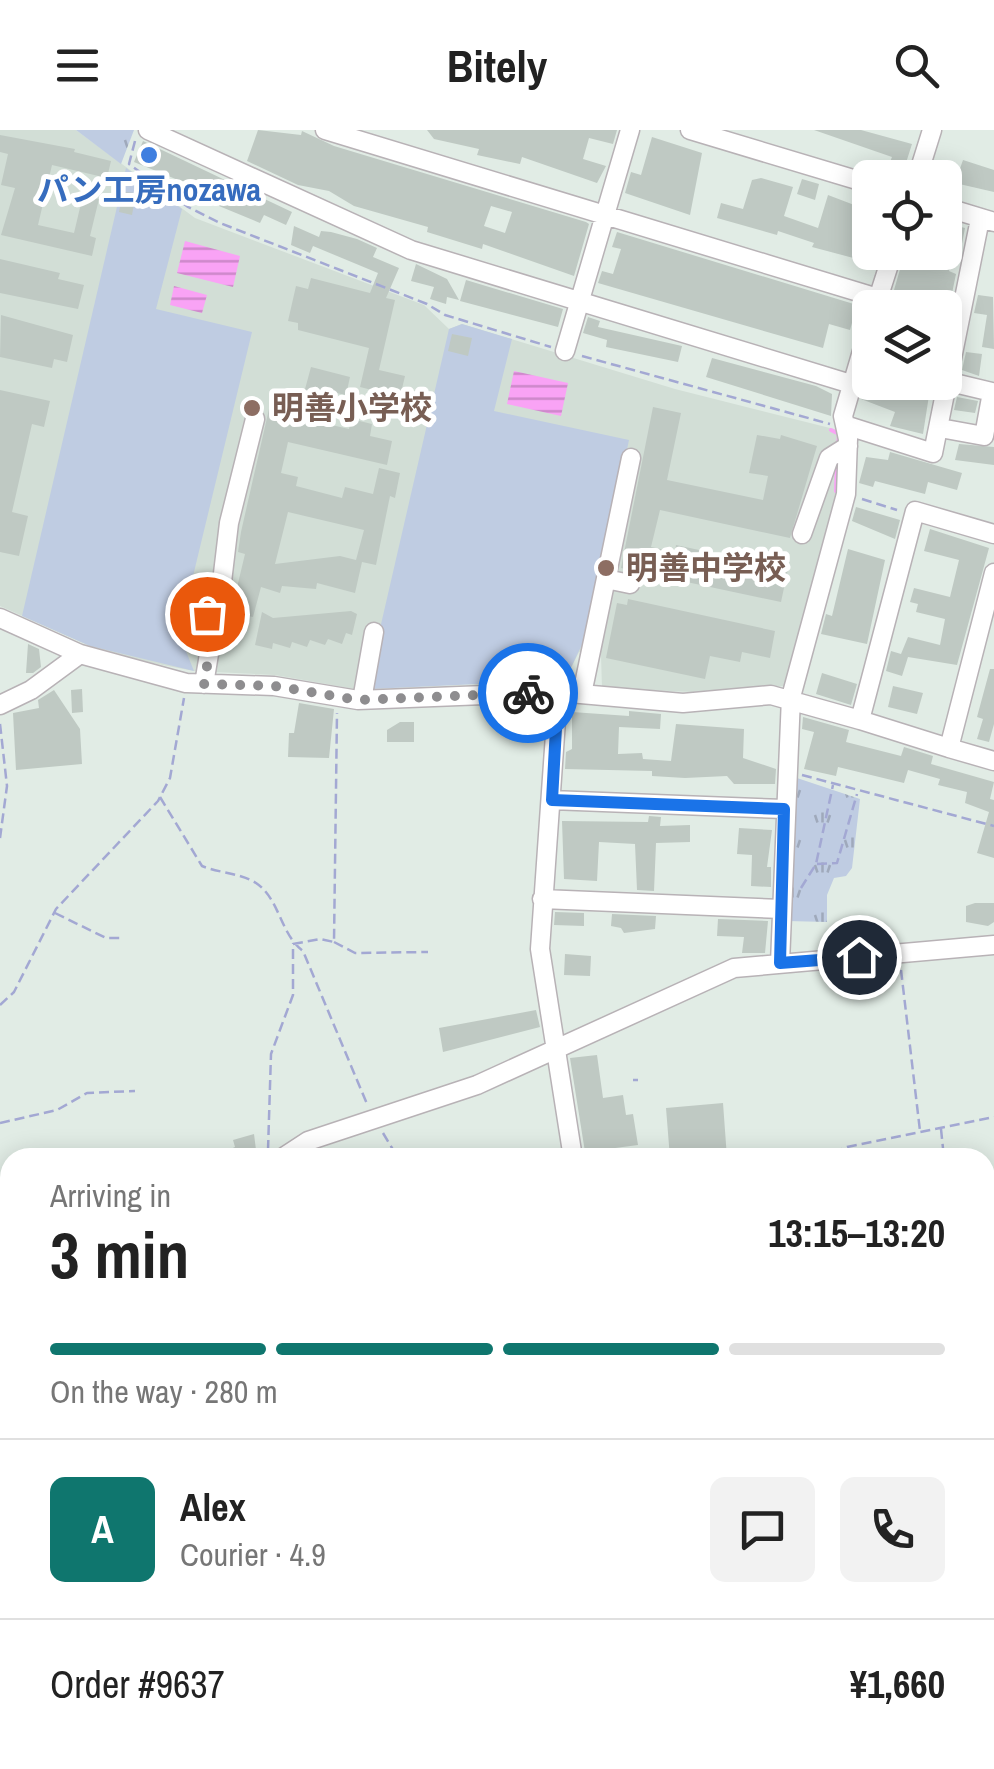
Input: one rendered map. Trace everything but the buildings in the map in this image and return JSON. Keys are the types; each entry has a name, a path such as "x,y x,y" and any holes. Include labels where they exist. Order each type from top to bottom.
{"street":[{"path":"565,351 630,130"},
{"path":"690,130 852,179"},
{"path":"923,160 932,130"},
{"path":"335,131 852,295"},
{"path":"141,132 411,250 851,384"},
{"path":"962,213 987,220 962,329"},
{"path":"780,963 791,697 846,494 842,416 852,381"},
{"path":"940,428 984,436 992,392 962,385"},
{"path":"845,437 933,454 946,400"},
{"path":"195,684 213,630 223,631 230,622 228,611 220,607 229,523 255,420"},
{"path":"802,534 829,458 845,437"},
{"path":"582,694 631,458"},
{"path":"860,720 914,511 994,534"},
{"path":"949,748 994,573"},
{"path":"606,578 630,584"},
{"path":"0,618 80,654 195,684 274,686 338,697 558,692 683,702 791,697 994,761"},
{"path":"363,694 374,632"},
{"path":"0,705 32,690 80,654"},
{"path":"558,692 540,949 572,1148"},
{"path":"552,800 784,809"},
{"path":"542,899 780,909"},
{"path":"297,1148 308,1141 477,1085 710,976 780,963 994,945"}],"path":[{"path":"141,132 129,164 204,215 446,316 845,437"},
{"path":"846,494 913,516"},
{"path":"0,1005 14,992 54,912 160,797 170,778 195,684"},
{"path":"334,942 338,697"},
{"path":"0,724 7,786 0,838"},
{"path":"786,770 994,826"},
{"path":"797,892 808,882 816,864 833,785"},
{"path":"816,864 837,863 858,792"},
{"path":"160,797 202,866 238,875 266,890 293,944 293,995 271,1054 268,1148"},
{"path":"54,912 106,938 122,938"},
{"path":"293,944 320,939 355,953 428,952"},
{"path":"293,944 302,950 374,1119 392,1148"},
{"path":"899,954 920,1131"},
{"path":"0,1123 58,1110 87,1093 135,1091"},
{"path":"856,1148 994,1117"},
{"path":"940,1127 943,1148"}],"shaded area":[{"path":"0,130 76,130 195,218 424,305 449,329 462,324 675,389 838,430 836,503 785,686 692,692 602,688 601,655 579,652 565,680 355,689 275,675 194,671 147,662 90,646 0,606"},
{"path":"185,241 240,256 233,287 177,273"},
{"path":"174,286 207,295 202,313 170,305"},
{"path":"514,371 568,383 561,416 507,404"}],"green space":[{"path":"76,130 134,130 121,164"},
{"path":"126,168 182,209 156,309 252,332 179,634 194,671 90,646 22,616"},
{"path":"462,324 512,339 494,411 629,440 589,630 565,680 371,689 379,633 449,329"},
{"path":"794,777 860,799 852,868 846,876 834,878 827,895 827,922 787,921"}],"waterway":[{"path":"831,430 839,434 838,445"},
{"path":"836,491 837,461"}],"way so far":[{"path":"207,614 208,626 213,630 204,684 274,686 358,700 528,693"}],"place":[{"name":"パン工房nozawa","path":"149,155"},
{"name":"明善小学校","path":"252,408"},
{"name":"明善中学校","path":"606,568"}],"route":[{"path":"528,693 558,692 552,800 784,809 780,963 859,957"}]}
